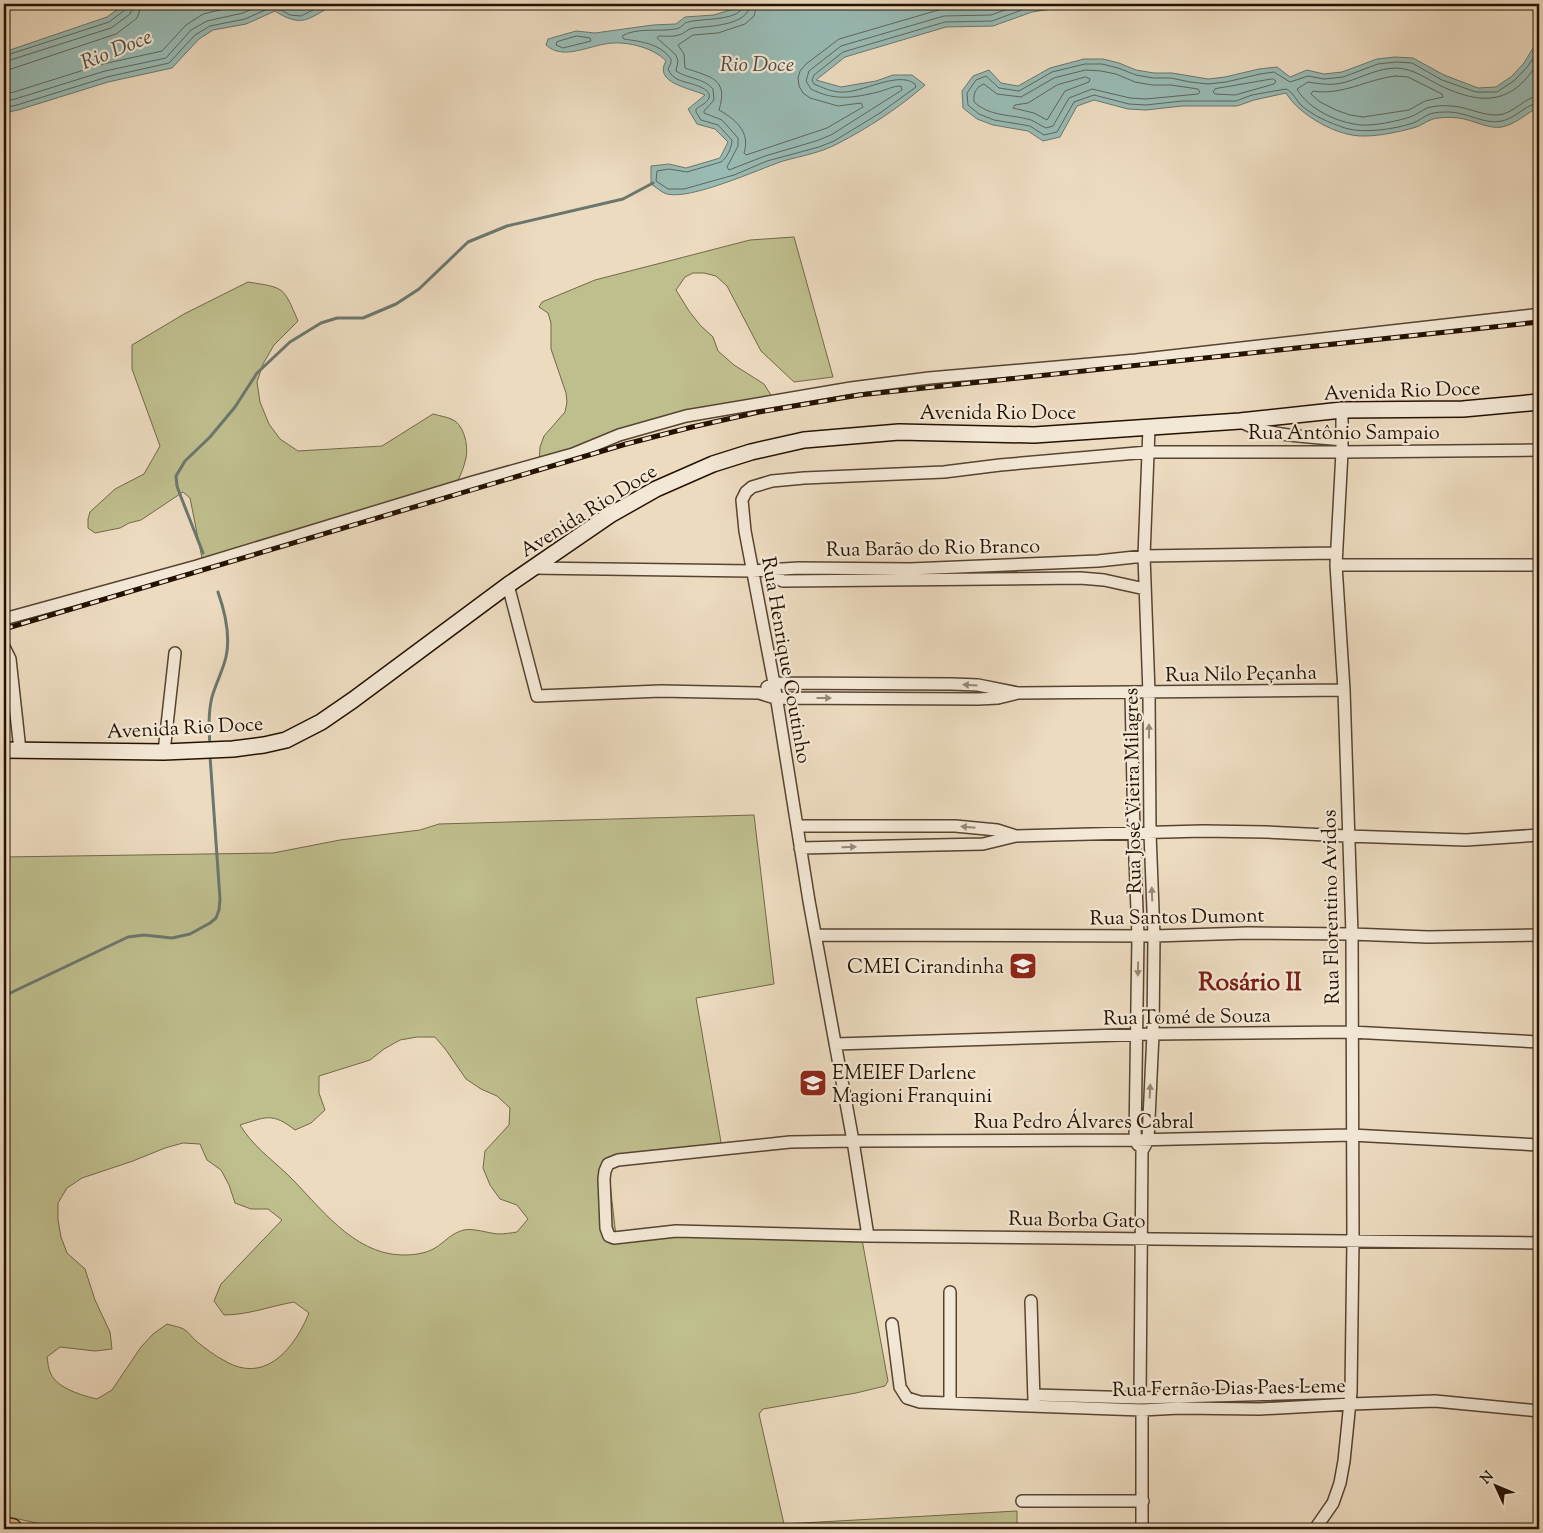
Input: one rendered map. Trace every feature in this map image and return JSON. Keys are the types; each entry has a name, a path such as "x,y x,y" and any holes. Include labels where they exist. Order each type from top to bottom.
{"highway":[{"path":"4,1528 12,1529"}],"street":[{"path":"4,619 196,566 473,482 573,454 619,435 686,416 851,388 929,378 1136,360 1533,315"},
{"name":"Avenida Rio Doce","path":"4,750 164,752 233,749 286,740 321,722 353,700 508,584 610,515 656,489 713,464 804,440 899,432 1034,435 1240,421 1342,410 1463,410 1539,402"},
{"name":"Rua Florentino Avidos","path":"1315,1529 1333,1503 1340,1483 1351,1398 1353,1240 1351,1134 1352,934 1347,836 1344,690 1336,559 1342,410"},
{"path":"1240,421 1250,427 1270,432 1342,446"},
{"name":"Rua José Vieira Milagres","path":"1140,1398 1143,1239 1142,1151 1148,1140 1153,1034 1154,936 1144,556 1149,428"},
{"name":"Rua Antônio Sampaio","path":"1148,452 1342,446 1539,450"},
{"name":"Rua Henrique Coutinho","path":"868,1236 836,1044 800,848 774,683 752,571 742,511 744,495 752,487 772,481 944,472 1000,465 1148,452"},
{"name":"Rua Barão do Rio Branco","path":"531,568 752,571 768,568 910,569 1098,561 1144,556 1539,565"},
{"path":"768,568 771,575 783,581 1080,578 1104,580 1145,589"},
{"name":"Rua Nilo Peçanha","path":"508,584 537,696 661,691 759,693 776,698 978,699 998,698 1018,693"},
{"path":"4,646 10,659 20,750"},
{"path":"164,752 175,653"},
{"path":"759,693 774,683"},
{"name":"Rua Nilo Peçanha","path":"774,683 952,684 978,686 1018,693 1344,690"},
{"path":"1131,692 1138,936 1135,1140 1142,1151"},
{"path":"798,826 955,826 997,830 1016,836"},
{"path":"800,848 983,844 1016,836 1150,833 1266,832 1466,840 1539,835"},
{"name":"Rua Santos Dumont","path":"816,935 1154,936 1248,933 1428,937 1539,936"},
{"name":"Rua Tomé de Souza","path":"836,1044 1137,1034 1352,1032 1539,1042"},
{"name":"Rua Pedro Álvares Cabral","path":"614,1238 609,1236 606,1228 605,1171 611,1162 629,1158 790,1142 853,1141 1148,1140 1351,1134 1539,1145"},
{"name":"Rua Borba Gato","path":"614,1238 676,1231 868,1236 1539,1243"},
{"path":"950,1292 950,1403"},
{"path":"1031,1301 1034,1400 1351,1398"},
{"name":"Rua Fernão Dias Paes Leme","path":"892,1324 900,1388 907,1398 920,1402 950,1403 1034,1400 1142,1410 1179,1408 1260,1409 1351,1398 1435,1401 1539,1411"},
{"path":"1142,1410 1142,1529"},
{"path":"1022,1501 1143,1501"}],"shaded area":[{"path":"794,237 833,377 794,382 761,351 727,286 716,276 693,273 685,277 676,290 689,311 713,337 718,351 734,365 764,384 774,400 683,421 539,463 540,447 544,436 565,412 567,402 566,393 551,349 551,323 548,313 539,307 542,302 595,280 750,240"},
{"path":"248,282 269,286 281,291 289,301 298,321 274,345 263,364 257,382 260,402 269,424 280,439 298,451 382,446 433,414 444,417 455,421 459,425 466,440 466,457 455,488 203,563 190,498 183,492 141,520 120,528 95,533 88,528 90,512 115,489 144,474 160,446 132,369 132,345 184,314"},
{"path":"754,815 774,984 696,998 722,1148 608,1166 616,1236 861,1234 888,1381 885,1386 856,1393 763,1409 759,1414 784,1524 1017,1511 1017,1529 65,1529 4,1516 4,857 273,853 340,840 420,830 439,824","holes":["417,1037 435,1037 466,1079 481,1089 497,1096 510,1108 509,1125 485,1151 483,1168 490,1185 500,1199 517,1205 528,1219 517,1232 498,1234 464,1230 452,1235 439,1246 423,1253 402,1255 384,1253 367,1246 338,1226 256,1145 240,1125 263,1118 274,1118 295,1130 311,1123 325,1110 319,1093 319,1076 370,1060 400,1040","183,1143 200,1144 207,1160 221,1170 229,1185 235,1203 251,1209 268,1209 282,1220 221,1284 214,1301 224,1315 251,1312 294,1302 309,1313 296,1338 287,1349 277,1359 266,1365 253,1368 240,1367 225,1361 196,1341 183,1329 167,1324 153,1334 141,1347 112,1390 97,1399 71,1391 54,1379 49,1370 47,1357 60,1347 95,1351 112,1349 110,1332 95,1300 85,1269 67,1253 61,1237 58,1203 67,1188 82,1178"]}],"water":[{"name":"Rio Doce","path":"125,4 335,4 306,20 293,19 275,11 246,24 213,30 199,39 172,68 108,82 4,113 4,52 107,17"},
{"name":"Rio Doce","path":"741,4 1074,4 1032,12 993,26 946,27 845,57 816,80 841,87 876,81 893,75 912,75 925,85 883,117 831,147 783,161 707,189 678,195 667,194 651,184 651,166 669,164 686,168 720,158 728,142 715,129 697,124 688,109 705,95 669,80 664,75 663,68 666,61 646,48 613,43 559,52 546,45 548,39 576,31 595,33 653,25 676,24 685,17 714,15 736,8"},
{"path":"1539,42 1539,107 1517,121 1502,127 1489,126 1453,117 1434,119 1416,127 1383,135 1354,135 1331,129 1310,117 1286,93 1237,106 1182,106 1146,110 1128,109 1094,100 1077,106 1060,137 1043,141 1028,131 993,125 977,119 963,108 962,91 973,76 989,70 1001,83 1018,86 1050,68 1084,59 1103,59 1136,70 1208,79 1277,67 1290,77 1307,70 1324,74 1342,72 1377,59 1413,58 1444,75 1478,88 1496,87 1512,76"}],"waterway":[{"path":"203,553 177,486 176,476 185,461 210,437 235,407 257,373 290,342 321,323 337,318 363,318 396,304 419,289 468,242 507,226 623,199 653,183"},
{"path":"210,747 209,722 211,703 225,662 228,640 225,616 218,592"},
{"path":"4,996 128,937 144,935 172,938 190,934 216,918 220,899 210,756"}],"railway":[{"path":"4,629 626,444 759,412 859,395 1539,322"}],"place":[{"name":"CMEI Cirandinha","path":"1023,966"},
{"name":"EMEIEF Darlene Magioni Franquini","path":"813,1083"}],"district":[{"name":"Rosário II","path":"1250,981"}]}
